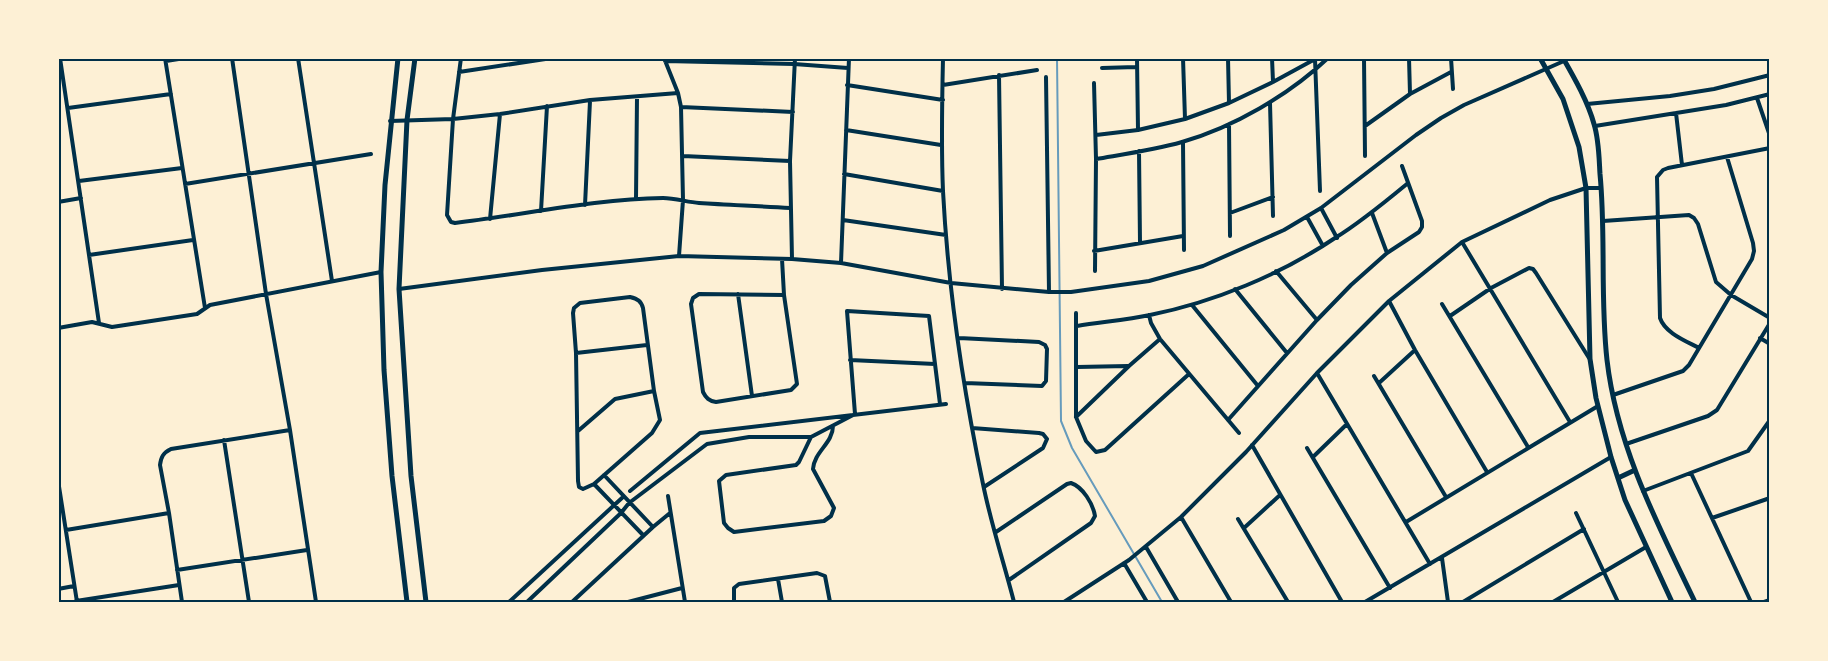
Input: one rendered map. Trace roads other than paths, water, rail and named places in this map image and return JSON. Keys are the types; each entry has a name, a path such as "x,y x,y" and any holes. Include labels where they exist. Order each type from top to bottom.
{"main road":[{"path":"398,58 390,121 381,272 384,370 392,476 408,603"},
{"path":"415,58 406,120 399,289 411,476 426,603"},
{"path":"1540,58 1563,99 1579,147 1586,188 1590,358 1598,406 1618,478 1646,548 1672,603"},
{"path":"1564,59 1595,126 1602,188 1604,320 1607,361 1613,395 1625,444 1643,491 1695,603"},
{"path":"1618,478 1635,470"}],"street":[{"path":"60,58 61,82 68,108 99,323"},
{"path":"185,58 166,60 205,308"},
{"path":"232,58 266,294 290,430 316,603"},
{"path":"298,58 332,281"},
{"path":"461,58 453,119 447,214 448,219 455,223 636,199 666,198 699,203 790,208"},
{"path":"459,72 552,58"},
{"path":"841,262 849,58"},
{"path":"943,58 941,145 951,283 972,428 984,487 1014,603"},
{"path":"1137,58 1138,130"},
{"path":"1183,58 1185,119"},
{"path":"1228,58 1229,103"},
{"path":"1272,58 1273,82"},
{"path":"1096,159 1183,142 1229,124 1270,103 1328,58"},
{"path":"1364,58 1365,156"},
{"path":"1409,58 1410,94"},
{"path":"1451,58 1453,89"},
{"path":"1096,135 1138,130 1185,119 1229,103 1316,59"},
{"path":"1316,59 1320,191"},
{"path":"399,289 542,270 679,256 841,262 951,283 1051,292 1071,292 1149,281 1203,266 1261,242 1321,208 1440,118 1564,59"},
{"path":"679,256 683,200 681,107 678,93 664,60 795,61 848,68"},
{"path":"792,259 790,161 795,61"},
{"path":"1102,68 1137,67"},
{"path":"943,85 1037,70"},
{"path":"1365,126 1410,94 1451,72"},
{"path":"999,75 1002,289"},
{"path":"1586,104 1670,96 1714,89 1770,75"},
{"path":"1046,77 1051,292"},
{"path":"1094,83 1095,271"},
{"path":"847,85 943,100"},
{"path":"390,121 453,119 590,100 678,93"},
{"path":"68,108 171,94"},
{"path":"1595,126 1770,94"},
{"path":"636,199 637,97"},
{"path":"1757,98 1770,136"},
{"path":"585,205 590,100"},
{"path":"1270,103 1273,216"},
{"path":"541,211 548,106"},
{"path":"681,107 793,112"},
{"path":"1676,113 1682,165"},
{"path":"490,219 500,114"},
{"path":"1229,124 1230,236"},
{"path":"846,130 941,145"},
{"path":"1183,142 1185,250"},
{"path":"1699,348 1668,330 1662,325 1660,318 1657,177 1663,170 1682,165 1770,148"},
{"path":"1139,151 1140,243"},
{"path":"185,183 371,154"},
{"path":"683,156 790,161"},
{"path":"1613,395 1683,370 1689,365 1752,259 1753,243 1727,157"},
{"path":"1228,420 1351,285 1387,253 1419,232 1422,221 1402,166"},
{"path":"79,182 182,168"},
{"path":"844,174 943,191"},
{"path":"1077,326 1149,315 1192,304 1235,289 1276,271 1323,246 1372,213 1408,183"},
{"path":"1064,603 1129,560 1181,517 1252,445 1317,373 1389,301 1462,242 1540,205 1586,188 1602,188"},
{"path":"1230,213 1273,197"},
{"path":"58,202 81,198"},
{"path":"1321,208 1336,237"},
{"path":"1372,213 1387,253"},
{"path":"1603,221 1689,215 1698,224 1716,282 1731,295 1770,318"},
{"path":"1307,217 1323,246"},
{"path":"843,220 946,235"},
{"path":"1094,251 1183,236"},
{"path":"89,255 193,240"},
{"path":"1462,242 1570,422"},
{"path":"782,259 784,295 797,384 791,390 716,402 706,397 703,392 693,298 699,294 784,295"},
{"path":"1450,316 1491,288 1525,269 1533,269 1590,358"},
{"path":"1276,271 1317,320"},
{"path":"58,328 85,323 99,323 112,327 123,326 196,314 210,305 381,272"},
{"path":"1235,289 1287,353"},
{"path":"738,294 752,396"},
{"path":"630,297 636,299 641,302 647,345 660,420 652,433 594,484 586,489 579,487 573,313 576,305 630,297"},
{"path":"1389,301 1415,350 1487,472"},
{"path":"1442,303 1528,447"},
{"path":"1192,304 1258,386"},
{"path":"855,414 847,311 929,316 940,404"},
{"path":"1076,313 1076,417 1080,429 1096,452 1105,450 1189,374"},
{"path":"1149,315 1160,339 1239,433"},
{"path":"1625,444 1708,416 1717,410 1770,323"},
{"path":"959,338 1039,342 1047,349 1046,381 1042,386 965,383"},
{"path":"1760,338 1770,344"},
{"path":"1076,417 1160,339"},
{"path":"576,353 647,345"},
{"path":"1379,383 1415,350"},
{"path":"850,360 935,363"},
{"path":"1077,367 1129,366"},
{"path":"1317,373 1430,564"},
{"path":"1374,375 1446,497"},
{"path":"578,431 615,399 654,391"},
{"path":"630,491 700,433 946,404"},
{"path":"1406,522 1598,406"},
{"path":"527,603 629,503 707,444 749,437 811,436 855,414"},
{"path":"1643,491 1748,452 1770,420"},
{"path":"1313,458 1347,424"},
{"path":"811,436 800,462 796,465 722,477 719,481 724,523 728,528 734,532 824,521 831,516 834,508 813,469 813,462 833,434 833,426"},
{"path":"972,428 1039,433 1047,439 1042,448 984,487"},
{"path":"182,603 160,465 161,459 171,449 290,430"},
{"path":"224,440 249,603"},
{"path":"1252,445 1342,603"},
{"path":"1307,448 1390,588"},
{"path":"1365,603 1611,457"},
{"path":"1691,474 1751,603"},
{"path":"604,475 653,526"},
{"path":"58,480 77,602 179,585"},
{"path":"996,532 1071,483 1080,488 1095,511 1091,523 1009,580"},
{"path":"594,484 643,535"},
{"path":"1244,528 1280,495"},
{"path":"668,496 685,603"},
{"path":"509,603 623,497"},
{"path":"1712,518 1770,498"},
{"path":"66,530 169,513"},
{"path":"572,603 643,535 670,513"},
{"path":"1576,513 1618,603"},
{"path":"1181,517 1231,603"},
{"path":"1238,519 1288,603"},
{"path":"1463,603 1584,529"},
{"path":"1146,546 1178,603"},
{"path":"1553,603 1603,571 1646,548"},
{"path":"177,570 307,550"},
{"path":"1442,558 1448,603"},
{"path":"1124,563 1148,603"},
{"path":"734,603 734,588 739,584 821,573 825,576 830,603"},
{"path":"778,579 782,603"},
{"path":"58,589 74,586"},
{"path":"628,603 682,588"},
{"path":"1764,603 1770,600"}],"waterway":[{"path":"1057,58 1061,421 1072,448 1162,602"}]}
